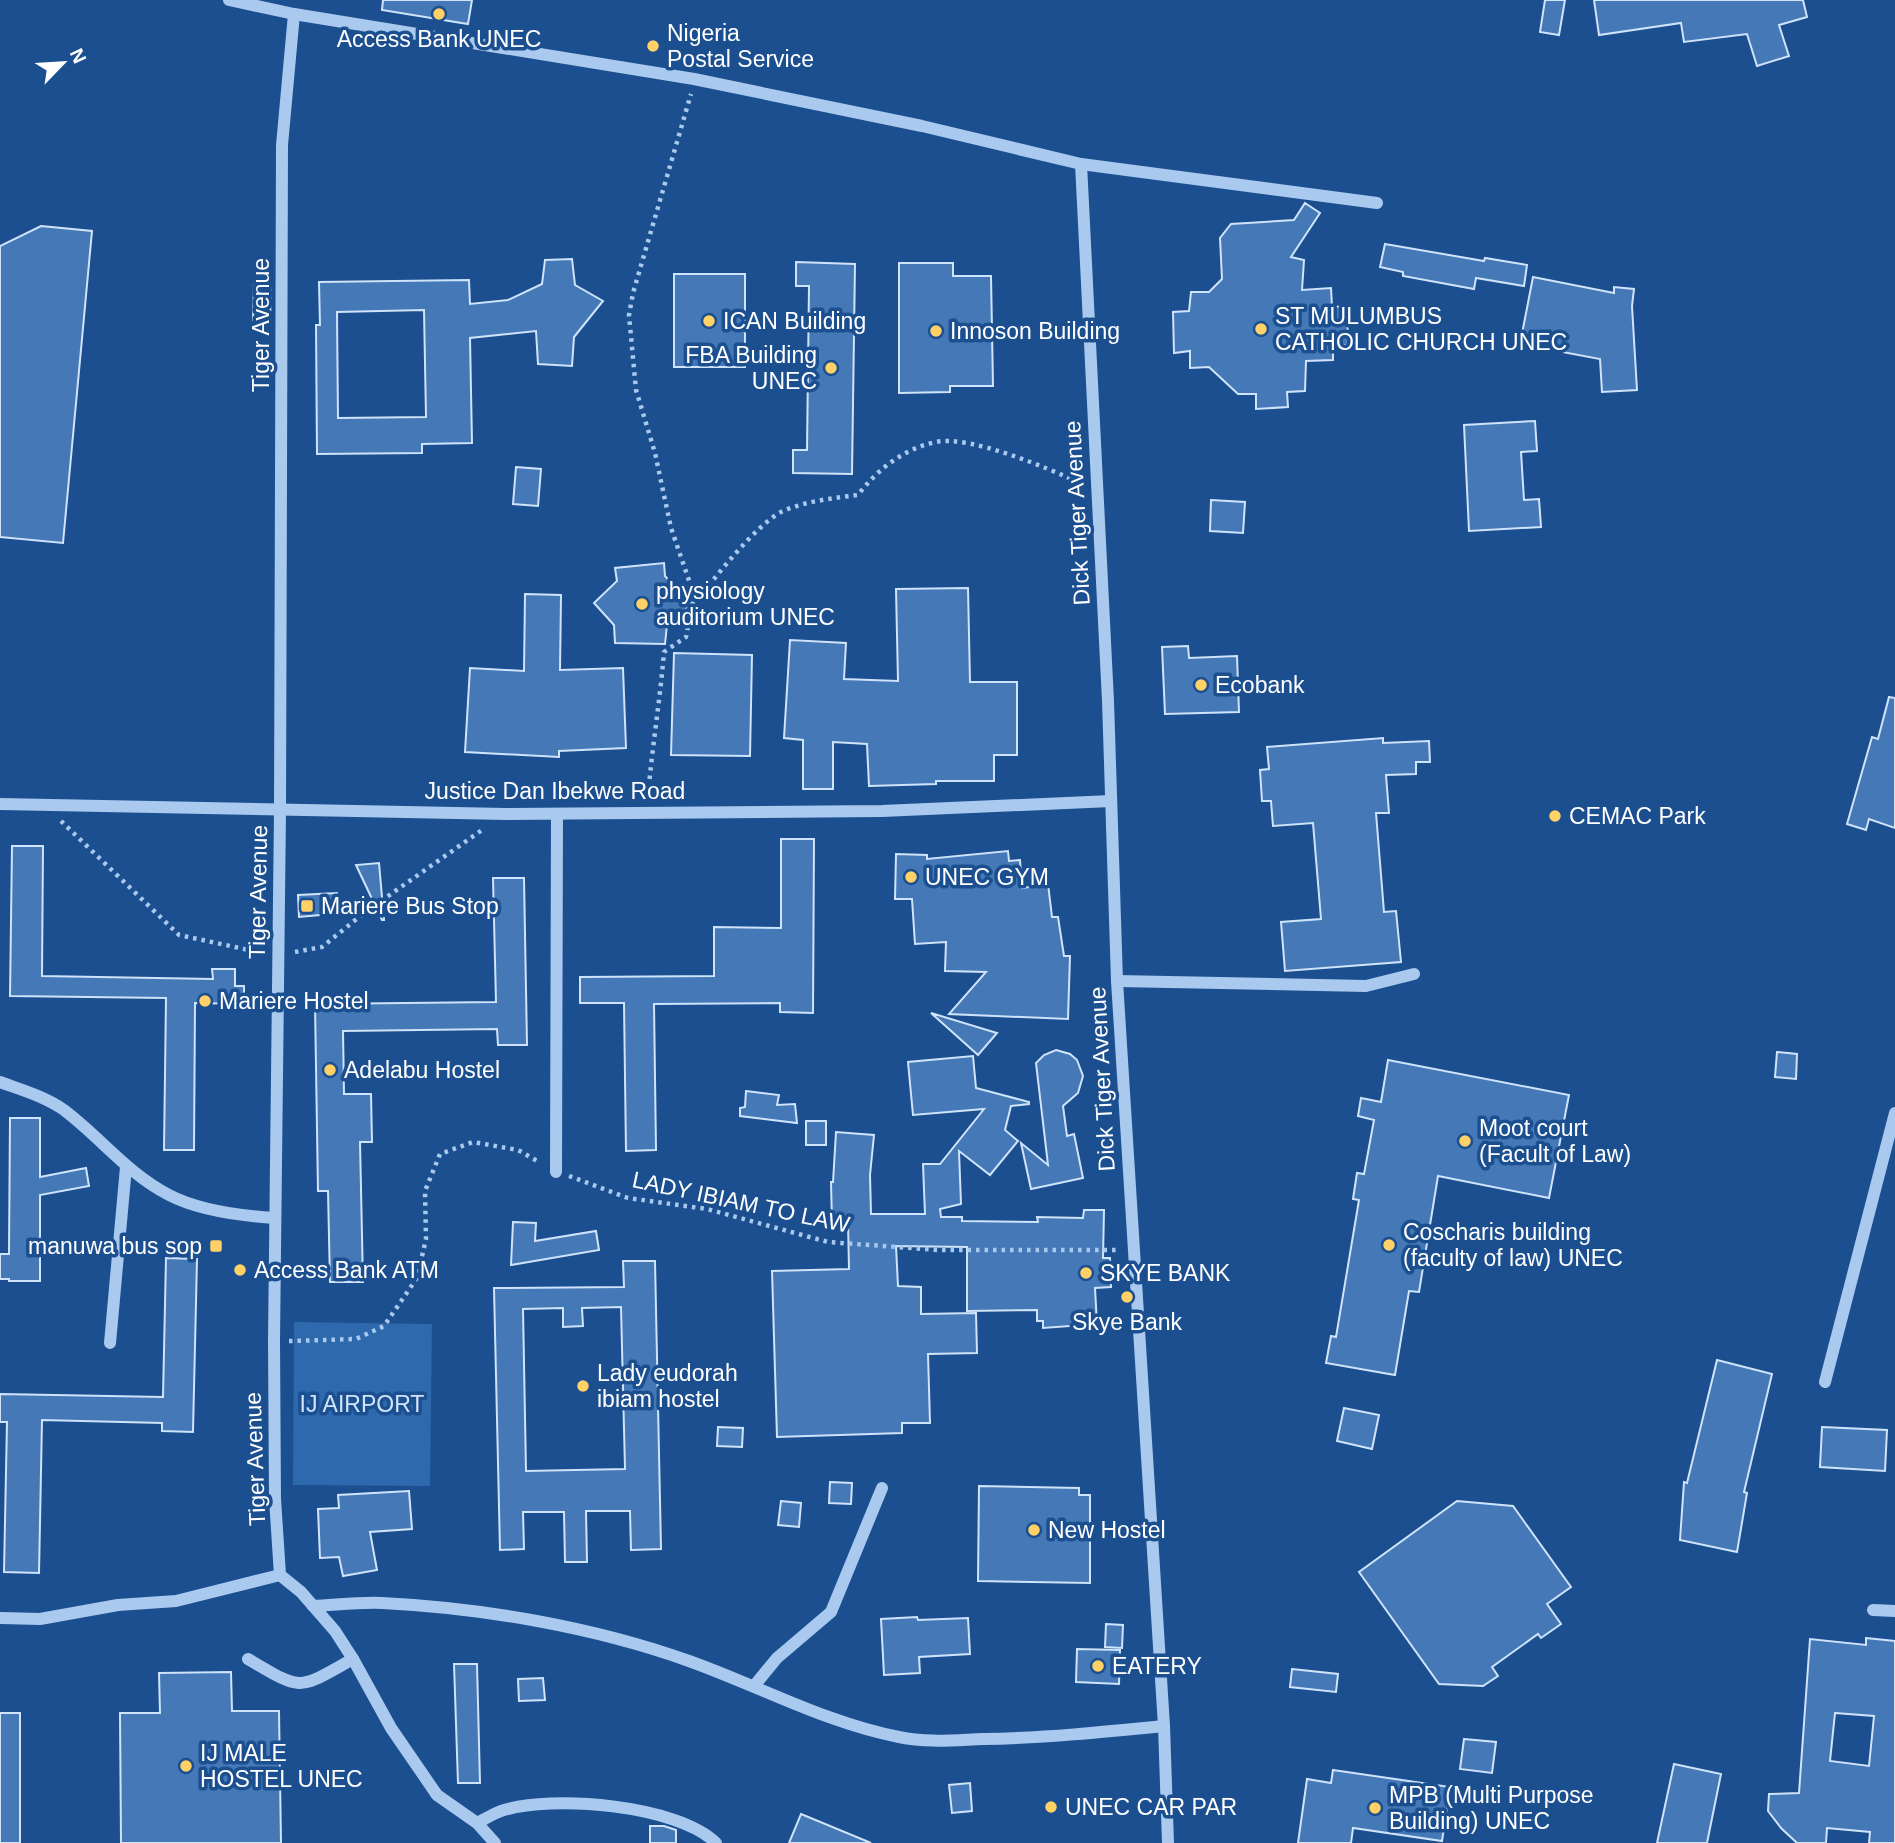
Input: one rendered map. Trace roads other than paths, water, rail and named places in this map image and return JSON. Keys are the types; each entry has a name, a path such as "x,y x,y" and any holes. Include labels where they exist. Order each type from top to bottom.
{"street":[{"path":"229,0 694,79 1081,164 1377,203"},
{"name":"Tiger Avenue","path":"280,1575 275,1499 274,1341 280,811 282,145 294,13"},
{"name":"Dick Tiger Avenue","path":"1081,164 1117,981 1164,1726 1168,1843"},
{"name":"Justice Dan Ibekwe Road","path":"0,804 557,814 882,811 1111,801"},
{"path":"556,1172 557,814"},
{"path":"1117,981 1366,986 1414,974"},
{"path":"0,1082 66,1111 126,1167 168,1195 240,1214 275,1218"},
{"path":"1825,1382 1895,1113"},
{"path":"110,1343 126,1167"},
{"path":"754,1686 777,1658 831,1612 881,1488"},
{"path":"0,1619 40,1619 118,1605 176,1601 280,1575 301,1592 335,1631 354,1659 391,1728 437,1795 477,1823 495,1843"},
{"path":"313,1606 380,1603 449,1608 540,1622 687,1660 872,1731 928,1741 1043,1738 1164,1726"},
{"path":"1873,1610 1895,1611"},
{"path":"248,1659 283,1680 302,1685 354,1659"},
{"path":"477,1823 502,1811 530,1805 595,1804 630,1809 667,1819 706,1833 716,1843"}],"place":[{"name":"Access Bank UNEC","path":"439,14"},
{"name":"Nigeria Postal Service","path":"653,46"},
{"name":"ICAN Building","path":"709,321"},
{"name":"ST MULUMBUS CATHOLIC CHURCH UNEC","path":"1261,329"},
{"name":"Innoson Building","path":"936,331"},
{"name":"FBA Building UNEC","path":"831,368"},
{"name":"physiology auditorium UNEC","path":"642,604"},
{"name":"Ecobank","path":"1201,685"},
{"name":"CEMAC Park","path":"1555,816"},
{"name":"UNEC GYM","path":"911,877"},
{"name":"Mariere Bus Stop","path":"307,906"},
{"name":"Mariere Hostel","path":"205,1001"},
{"name":"Adelabu Hostel","path":"330,1070"},
{"name":"Moot court (Facult of Law)","path":"1465,1141"},
{"name":"Coscharis building (faculty of law) UNEC","path":"1389,1245"},
{"name":"manuwa bus sop","path":"216,1246"},
{"name":"Access Bank ATM","path":"240,1270"},
{"name":"SKYE BANK","path":"1086,1273"},
{"name":"Skye Bank","path":"1127,1297"},
{"name":"Lady eudorah ibiam hostel","path":"583,1386"},
{"name":"New Hostel","path":"1034,1530"},
{"name":"EATERY","path":"1098,1666"},
{"name":"IJ MALE HOSTEL UNEC","path":"186,1766"},
{"name":"UNEC CAR PAR","path":"1051,1807"},
{"name":"MPB (Multi Purpose Building) UNEC","path":"1375,1808"}],"park label":[{"name":"IJ AIRPORT","path":"362,1404"}]}
